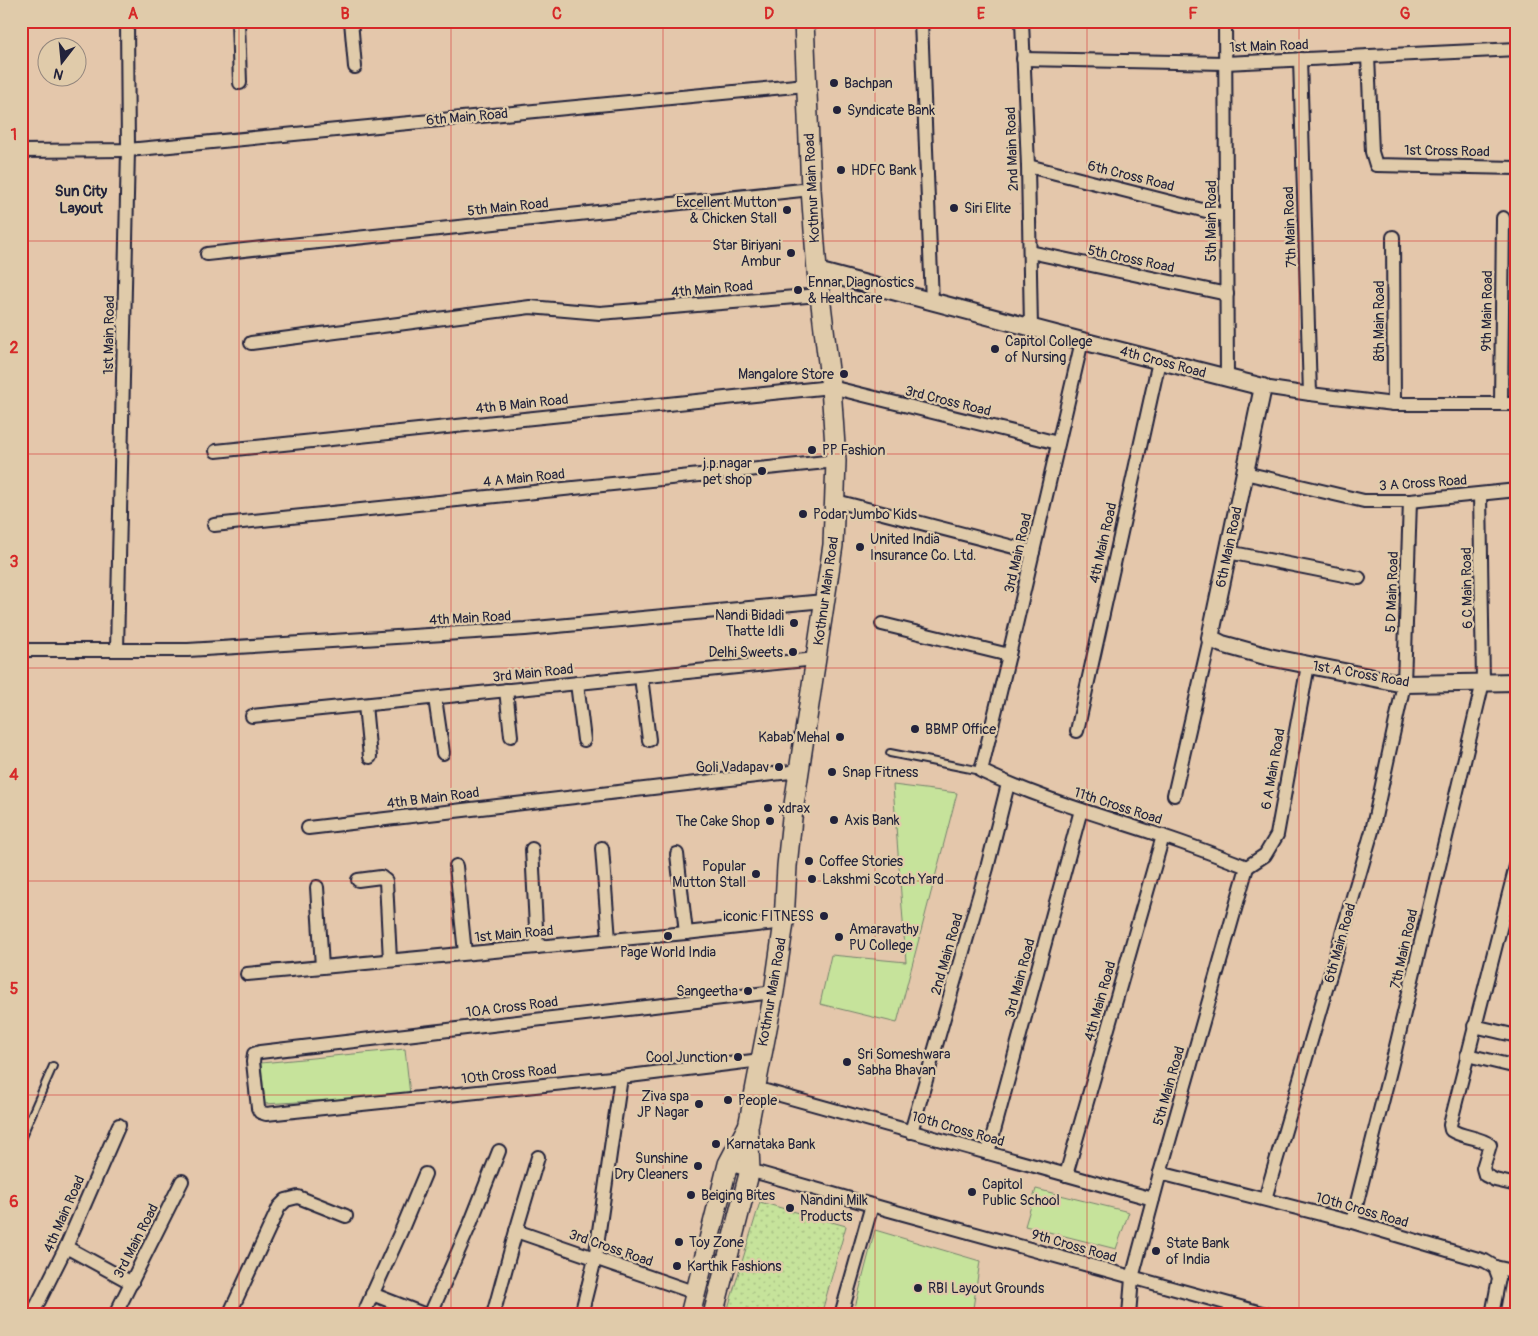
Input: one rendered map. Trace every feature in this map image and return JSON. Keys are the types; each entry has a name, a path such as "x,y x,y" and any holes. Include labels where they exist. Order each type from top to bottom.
{"main road":[{"name":"Kothnur Main Road","path":"713,1315 750,1170 748,1127 774,992 784,922 792,818 834,545 836,461 831,387 816,271 804,21"},
{"name":"Kothnur Main Road","path":"690,1315 728,1164 748,1127"}],"street":[{"name":"1st Main Road","path":"117,650 128,150 126,21"},
{"path":"238,21 240,83"},
{"path":"350,21 355,67"},
{"path":"921,21 932,302"},
{"path":"1022,21 1023,60"},
{"name":"5th Main Road","path":"1225,21 1228,379"},
{"name":"1st Main Road","path":"1023,60 1225,63 1517,49"},
{"name":"1st Cross Road","path":"1368,56 1372,152 1376,165 1517,168"},
{"name":"2nd Main Road","path":"1023,60 1028,166 1031,328"},
{"name":"7th Main Road","path":"1300,60 1310,394"},
{"name":"6th Main Road","path":"21,151 128,150 806,85"},
{"name":"6th Cross Road","path":"1028,166 1226,216"},
{"name":"5th Main Road","path":"207,254 811,189"},
{"name":"9th Main Road","path":"1501,404 1502,218"},
{"name":"8th Main Road","path":"1393,238 1394,404"},
{"name":"5th Cross Road","path":"1030,252 1227,294"},
{"name":"4th Cross Road","path":"816,271 1263,387 1394,404 1517,404"},
{"name":"4th Main Road","path":"251,343 530,307 600,313 819,295"},
{"name":"3rd Main Road","path":"981,771 1082,341"},
{"name":"4th Main Road","path":"1077,731 1159,361"},
{"name":"3rd Cross Road","path":"831,387 1058,443"},
{"name":"4th B Main Road","path":"216,451 831,387"},
{"name":"6th Main Road","path":"1174,795 1210,638 1263,387"},
{"name":"4 A Main Road","path":"214,525 836,461"},
{"name":"3 A Cross Road","path":"1245,473 1364,501 1410,501 1517,490"},
{"name":"6 C Main Road","path":"1480,494 1483,682"},
{"path":"836,501 1033,552"},
{"name":"5 D Main Road","path":"1404,684 1410,501"},
{"path":"1228,552 1359,578"},
{"name":"4th Main Road","path":"117,650 188,650 525,630 824,601"},
{"path":"882,624 1009,655"},
{"name":"1st A Cross Road","path":"1210,638 1222,644 1269,657 1404,684 1517,682"},
{"path":"21,650 117,650"},
{"name":"3rd Main Road","path":"252,716 816,659"},
{"name":"6 A Main Road","path":"1246,867 1265,855 1276,835 1308,665"},
{"path":"641,677 649,740"},
{"name":"7th Main Road","path":"1352,1222 1483,682"},
{"path":"576,683 584,740"},
{"name":"6th Main Road","path":"1266,1199 1372,831 1404,684"},
{"path":"506,690 511,736"},
{"path":"434,698 443,753"},
{"path":"365,705 370,757"},
{"name":"4th B Main Road","path":"308,828 799,771"},
{"name":"11th Cross Road","path":"981,771 1008,784 1163,836 1246,867"},
{"name":"2nd Main Road","path":"911,1132 987,868 1008,784"},
{"name":"3rd Main Road","path":"988,1153 1081,810"},
{"name":"4th Main Road","path":"1066,1175 1163,836"},
{"path":"602,848 609,940"},
{"path":"532,849 536,947"},
{"path":"677,854 686,933"},
{"path":"1517,862 1466,1055 1450,1125 1451,1130 1458,1134 1484,1141 1490,1145 1483,1168 1485,1175 1495,1180 1517,1185"},
{"path":"456,866 465,953"},
{"name":"5th Main Road","path":"1129,1315 1132,1278 1246,867"},
{"path":"358,880 381,877 386,881 390,960"},
{"path":"317,887 322,967"},
{"name":"1st Main Road","path":"247,974 686,933 784,922"},
{"name":"10A Cross Road","path":"260,1112 253,1062 254,1054 260,1052 774,992"},
{"path":"1474,1026 1517,1036"},
{"path":"1466,1055 1517,1067"},
{"name":"10th Cross Road","path":"260,1112 266,1114 622,1077 760,1060"},
{"path":"581,1315 595,1259 622,1077"},
{"name":"10th Cross Road","path":"755,1088 1153,1199"},
{"name":"4th Main Road","path":"32,1315 66,1247 120,1125"},
{"path":"372,1294 428,1315 469,1227 499,1151"},
{"path":"493,1315 538,1157"},
{"name":"9th Cross Road","path":"728,1164 1269,1315"},
{"name":"10th Cross Road","path":"1160,1173 1352,1222 1485,1261 1495,1267 1517,1272"},
{"path":"362,1315 425,1174"},
{"name":"3rd Main Road","path":"115,1315 182,1181"},
{"path":"229,1315 279,1207 286,1200 298,1197 346,1216"},
{"path":"841,1315 872,1205"},
{"name":"3rd Cross Road","path":"516,1231 696,1293"},
{"path":"66,1247 132,1283"},
{"path":"1492,1315 1499,1278 1495,1267"}],"lane":[{"path":"890,753 981,771"},
{"path":"21,1139 52,1066"}],"green space":[{"path":"893,785 957,793 897,1023 820,1004 831,955 906,962"},
{"path":"405,1049 410,1095 265,1104 261,1063"},
{"path":"1036,1189 1129,1212 1116,1249 1025,1226"},
{"path":"760,1202 846,1226 821,1315 726,1315"},
{"name":"RBI Layout Grounds","path":"875,1230 980,1261 972,1315 853,1315"}],"place":[{"name":"Bachpan","path":"834,83"},
{"name":"Syndicate Bank","path":"837,110"},
{"name":"HDFC Bank","path":"841,170"},
{"name":"Siri Elite","path":"954,208"},
{"name":"Excellent Mutton & Chicken Stall","path":"787,210"},
{"name":"Star Biriyani Ambur","path":"791,253"},
{"name":"Ennar Diagnostics & Healthcare","path":"798,290"},
{"name":"Capitol College of Nursing","path":"995,349"},
{"name":"Mangalore Store","path":"844,374"},
{"name":"PP Fashion","path":"812,450"},
{"name":"j.p.nagar pet shop","path":"762,471"},
{"name":"Podar Jumbo Kids","path":"803,514"},
{"name":"United India Insurance Co. Ltd.","path":"860,547"},
{"name":"Nandi Bidadi Thatte Idli","path":"794,623"},
{"name":"Delhi Sweets","path":"793,652"},
{"name":"BBMP Office","path":"915,729"},
{"name":"Kabab Mehal","path":"840,737"},
{"name":"Goli Vadapav","path":"779,767"},
{"name":"Snap Fitness","path":"832,772"},
{"name":"xdrax","path":"768,808"},
{"name":"Axis Bank","path":"834,820"},
{"name":"The Cake Shop","path":"770,821"},
{"name":"Coffee Stories","path":"809,861"},
{"name":"Popular Mutton Stall","path":"756,874"},
{"name":"Lakshmi Scotch Yard","path":"812,879"},
{"name":"iconic FITNESS","path":"824,916"},
{"name":"Page World India","path":"668,936"},
{"name":"Amaravathy PU College","path":"839,937"},
{"name":"Sangeetha","path":"748,991"},
{"name":"Cool Junction","path":"738,1057"},
{"name":"Sri Someshwara Sabha Bhavan","path":"847,1062"},
{"name":"People","path":"728,1100"},
{"name":"Ziva spa JP Nagar","path":"699,1104"},
{"name":"Karnataka Bank","path":"716,1144"},
{"name":"Sunshine Dry Cleaners","path":"698,1166"},
{"name":"Capitol Public School","path":"972,1192"},
{"name":"Beiging Bites","path":"691,1195"},
{"name":"Nandini Milk Products","path":"790,1208"},
{"name":"Toy Zone","path":"679,1242"},
{"name":"State Bank of India","path":"1156,1251"},
{"name":"Karthik Fashions","path":"677,1266"},
{"name":"RBI Layout Grounds","path":"918,1288"}],"district":[{"name":"Sun City Layout","path":"81,200"}]}
